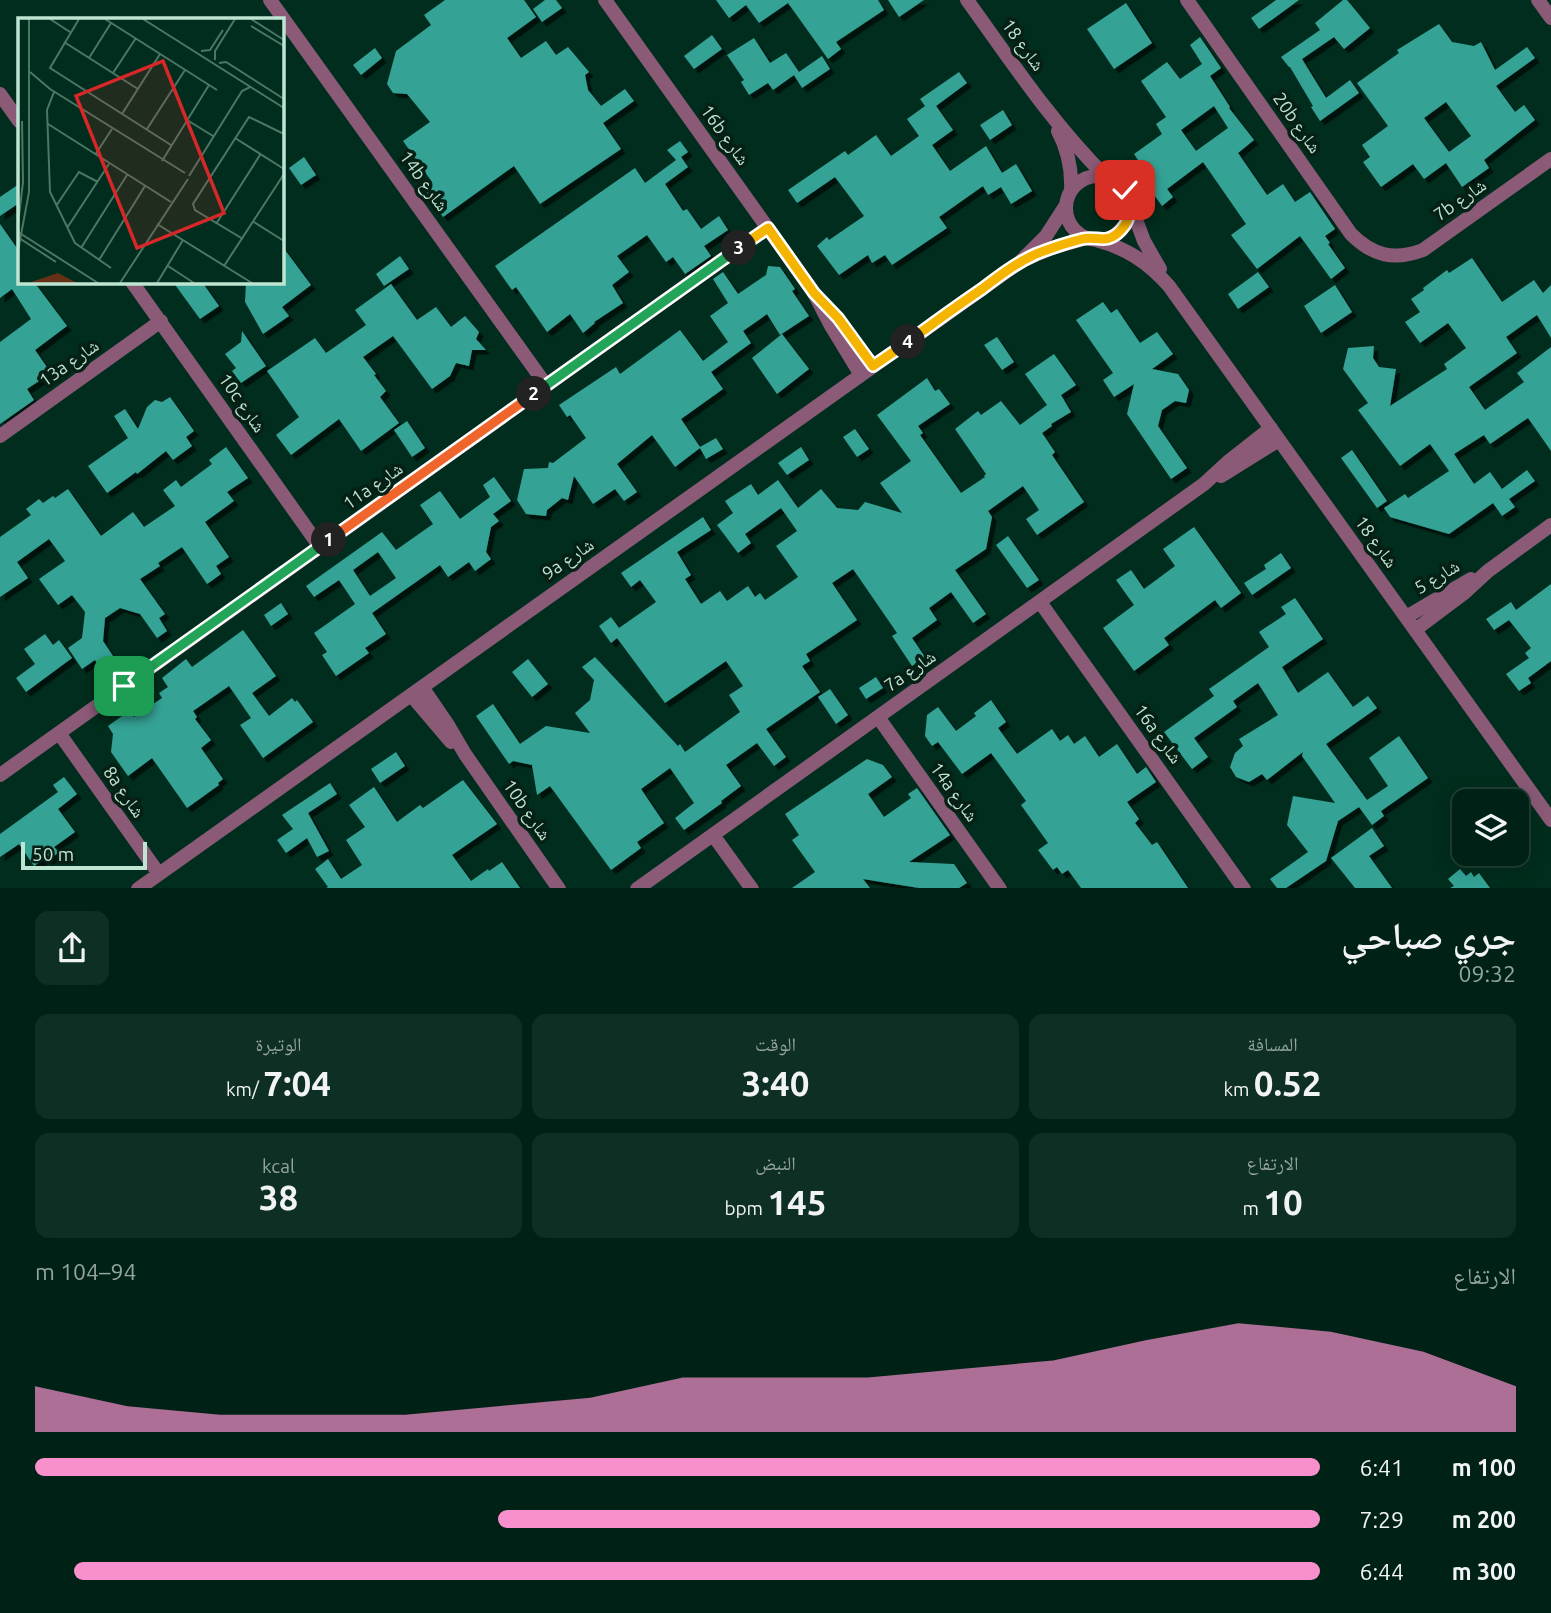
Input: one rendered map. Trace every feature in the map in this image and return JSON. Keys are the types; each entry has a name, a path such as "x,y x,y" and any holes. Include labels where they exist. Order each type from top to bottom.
{"street":[{"name":"14b شارع","path":"271,0 284,18"},
{"name":"شارع 18","path":"967,0 1047,112 1105,176"},
{"name":"20b شارع","path":"1187,0 1351,233 1361,244 1386,255"},
{"path":"1538,0 1551,19"},
{"name":"16b شارع","path":"609,1 814,293 838,318 867,370"},
{"name":"14b شارع","path":"284,18 546,385"},
{"path":"0,94 18,120"},
{"name":"شارع 18","path":"1047,112 1066,149 1072,176 1071,190"},
{"name":"7b شارع","path":"1386,255 1399,257 1423,250 1551,159"},
{"path":"1096,175 1105,176 1125,190 1130,202 1130,212 1122,229 1115,236 1091,239 1077,233 1070,225 1066,205 1071,190 1078,182 1096,175"},
{"name":"شارع 18","path":"1130,202 1144,241 1169,286 1551,820"},
{"name":"9a شارع","path":"138,888 1020,262 1046,236 1066,205"},
{"name":"11a شارع","path":"0,775 768,228"},
{"name":"شارع 18","path":"1091,239 1113,244 1144,261 1169,286"},
{"name":"9a شارع","path":"1020,262 1052,248 1091,239"},
{"name":"10c شارع","path":"133,284 320,547"},
{"name":"13a شارع","path":"0,436 161,321"},
{"name":"7a شارع","path":"637,888 1204,484 1234,469 1275,434"},
{"name":"شارع 5","path":"1415,630 1488,570 1551,525"},
{"name":"شارع 5","path":"1406,617 1488,570"},
{"name":"16a شارع","path":"1040,602 1244,888"},
{"name":"10b شارع","path":"416,691 448,725 464,754 559,888"},
{"name":"14a شارع","path":"878,717 1000,888"},
{"name":"8a شارع","path":"59,733 159,874"},
{"path":"713,835 752,888"}],"building":[{"path":"445,0 524,0 536,17 507,38 521,58 546,41 556,55 568,47 589,72 585,75 588,90 601,106 625,89 634,101 603,123 621,149 540,204 514,166 443,217 423,189 432,182 403,141 430,122 407,94 393,93 387,84 396,51 431,25 424,15"},
{"path":"545,0 556,0 562,8 542,22 533,9"},
{"path":"716,0 878,0 884,10 836,42 841,49 828,59 788,3 759,23 746,5 729,18"},
{"path":"888,0 924,0 899,17"},
{"path":"1276,0 1299,0 1259,29 1251,18"},
{"path":"1343,0 1347,0 1370,28 1344,49 1334,37 1302,59 1326,98 1350,80 1359,93 1320,121 1290,67 1281,57 1320,30 1315,23"},
{"path":"1126,3 1152,43 1114,69 1087,29"},
{"path":"1439,24 1452,42 1474,46 1481,42 1495,70 1527,47 1535,58 1496,86 1515,112 1524,105 1535,120 1484,160 1489,168 1462,187 1446,163 1424,179 1413,164 1381,187 1363,162 1370,157 1362,145 1388,126 1357,83 1399,53 1397,50","holes":["1446,102 1471,136 1449,152 1424,118"]},
{"path":"712,35 722,49 694,69 684,56"},
{"path":"1200,37 1221,68 1210,76 1229,108 1254,140 1238,153 1267,195 1283,184 1295,202 1310,192 1335,229 1325,236 1345,268 1331,279 1300,236 1257,269 1231,235 1246,224 1203,162 1167,189 1173,197 1162,206 1147,185 1152,181 1134,154 1162,134 1156,124 1166,117 1141,81 1167,62 1180,79 1202,64 1190,45","holes":["1214,106 1228,128 1196,151 1181,130"]},
{"path":"754,38 770,63 786,53 799,72 822,56 830,69 802,88 794,75 773,90 768,83 749,95 741,82 744,80 727,55"},
{"path":"375,48 382,58 361,75 353,65"},
{"path":"959,72 967,83 936,106 953,130 932,145 950,171 986,146 1002,173 1016,164 1032,191 1011,204 1001,187 988,195 983,186 939,217 947,228 892,265 885,255 872,263 868,255 839,275 817,246 827,237 829,240 864,216 835,177 797,203 788,190 845,151 848,155 876,135 891,156 919,136 907,119 925,106 920,99"},
{"path":"1003,110 1012,125 990,140 980,125"},
{"path":"680,141 688,152 681,157 688,167 665,184 683,211 687,209 701,229 719,216 728,230 704,246 711,256 685,274 673,257 666,262 647,235 617,256 629,272 612,285 623,303 594,322 583,333 570,314 547,332 516,287 512,290 495,266 635,168 645,183 676,160 667,150"},
{"path":"304,157 316,175 301,185 289,168"},
{"path":"18,185 18,204 0,216 0,197"},
{"path":"0,224 18,250 18,284 36,284 67,326 35,350 51,373 27,389 34,400 0,424 0,342 31,319 12,289 0,298"},
{"path":"284,249 311,285 282,307 289,316 263,334 245,302 246,284 284,284"},
{"path":"400,256 409,269 384,286 376,274"},
{"path":"1472,258 1502,302 1534,280 1543,293 1551,285 1551,338 1537,315 1506,337 1517,353 1469,387 1485,410 1524,382 1517,373 1551,347 1551,451 1528,418 1490,444 1484,435 1454,454 1474,484 1490,472 1502,489 1527,470 1535,481 1509,499 1515,507 1502,516 1493,503 1449,534 1390,517 1384,508 1405,494 1408,498 1449,471 1430,444 1400,466 1358,410 1368,403 1343,369 1348,348 1374,346 1373,358 1379,367 1396,369 1390,406 1447,369 1444,364 1466,348 1448,323 1420,343 1405,322 1420,312 1411,299 1447,270 1449,273"},
{"path":"768,266 780,267 809,316 780,335 767,314 743,331 751,343 711,372 723,389 681,419 700,447 716,438 723,449 706,459 700,448 675,467 652,435 617,464 637,492 624,501 615,489 593,504 574,476 568,500 562,498 547,510 546,516 526,514 517,500 524,469 548,468 549,462 553,463 586,438 570,415 567,417 559,405 616,367 620,374 680,330 703,361 728,342 710,316 728,303 713,279 723,272 738,294 766,275"},
{"path":"1258,272 1269,287 1238,309 1228,294"},
{"path":"174,284 203,284 219,306 200,319"},
{"path":"391,284 417,320 436,307 451,327 465,316 479,332 476,339 486,350 472,350 469,366 456,363 450,376 432,389 393,336 363,357 386,391 380,397 399,423 361,451 339,419 291,455 276,435 299,417 267,371 315,338 326,353 366,325 355,310"},
{"path":"1335,285 1352,312 1321,333 1304,306"},
{"path":"1103,302 1111,313 1117,309 1140,343 1157,332 1173,354 1152,369 1178,374 1189,390 1186,403 1175,401 1162,410 1158,426 1187,468 1171,479 1127,414 1134,384 1114,397 1103,380 1113,373 1076,320"},
{"path":"242,331 266,366 241,383 232,371 236,368 225,354 241,342"},
{"path":"782,334 809,369 777,394 752,358"},
{"path":"997,337 1014,362 1002,370 984,345"},
{"path":"1054,354 1076,385 1061,395 1071,412 1042,433 1055,452 1052,455 1084,502 1037,535 1026,519 1039,510 1023,486 988,511 992,517 986,549 955,570 986,614 973,623 951,592 929,608 937,620 912,638 925,657 912,666 892,636 897,633 853,569 832,583 857,620 806,654 810,661 802,666 820,692 766,729 786,757 774,766 757,743 726,765 741,786 684,830 675,818 694,803 670,768 641,789 664,823 637,842 641,848 611,870 550,786 537,795 532,765 513,761 509,764 476,716 493,704 520,744 546,726 590,733 575,713 590,700 594,680 582,667 595,657 685,752 740,712 729,695 743,686 726,661 665,703 617,638 611,643 599,626 611,617 619,628 656,602 640,580 631,587 621,573 703,517 711,530 677,552 691,575 685,579 701,604 720,591 727,601 748,586 755,597 760,593 765,600 798,577 776,546 797,531 781,508 745,534 751,543 738,553 717,525 733,513 725,501 751,484 758,495 778,480 798,508 821,489 837,508 858,510 865,502 902,513 880,483 911,461 877,415 927,378 935,391 939,389 950,404 918,426 923,433 920,435 961,493 986,474 955,429 978,411 981,415 1001,401 1020,425 1047,405 1025,374"},
{"path":"170,397 194,431 186,437 192,446 173,460 166,451 107,493 88,466 128,438 114,416 125,409 138,429 147,407 155,400 162,402"},
{"path":"407,421 425,448 412,457 394,430"},
{"path":"855,429 869,449 857,457 843,437"},
{"path":"226,447 248,478 227,492 234,501 205,522 229,557 216,566 221,574 207,584 182,547 140,579 165,614 159,618 167,631 157,638 140,614 120,608 105,618 103,641 117,662 103,672 95,660 82,669 68,648 82,638 85,612 72,595 58,605 39,579 65,561 49,539 17,562 28,578 0,597 0,537 31,515 26,509 39,499 43,503 68,489 101,536 133,512 144,527 175,506 163,490 176,480 181,487 212,464 209,460"},
{"path":"801,447 809,460 787,475 778,463"},
{"path":"1352,450 1387,501 1377,508 1341,458"},
{"path":"494,477 511,501 493,514 499,521 491,527 486,552 491,559 475,571 469,562 448,577 440,565 372,613 386,634 365,648 369,653 336,676 322,655 327,652 314,633 355,604 339,580 314,597 306,586 382,532 396,550 433,524 420,505 440,491 460,519 490,497 483,485","holes":["378,552 396,578 370,596 353,570"]},
{"path":"1194,527 1241,593 1221,608 1215,600 1164,638 1169,645 1134,671 1103,628 1134,605 1116,580 1131,570 1144,589 1175,566 1163,549"},
{"path":"1008,536 1039,580 1027,588 996,545"},
{"path":"1281,553 1291,568 1252,595 1244,583 1266,569 1264,565"},
{"path":"1551,584 1551,661 1528,678 1531,683 1519,691 1506,674 1529,658 1525,653 1531,648 1509,620 1494,630 1486,619 1511,602 1516,610"},
{"path":"1295,598 1323,639 1282,667 1298,693 1328,672 1353,707 1368,696 1377,708 1326,744 1367,800 1388,786 1369,758 1399,736 1428,778 1381,811 1384,816 1372,825 1359,807 1338,821 1326,861 1286,888 1277,888 1270,879 1308,852 1287,825 1293,796 1335,803 1302,756 1303,752 1267,780 1262,774 1249,782 1236,777 1230,767 1235,753 1243,746 1239,739 1278,715 1258,683 1233,701 1237,707 1194,738 1208,757 1192,769 1164,732 1214,696 1209,689 1269,647 1259,632 1286,614 1281,607"},
{"path":"281,603 288,614 271,626 264,615"},
{"path":"243,630 276,676 252,693 269,716 292,698 295,702 297,700 313,722 263,758 240,725 251,718 229,686 193,711 197,717 195,719 211,740 201,748 223,779 219,785 187,808 152,758 128,776 111,752 113,734 108,726 129,711 134,717 162,698 159,693 168,687 162,678 186,659 192,667"},
{"path":"45,634 53,645 59,640 72,658 26,692 16,678 35,664 24,649"},
{"path":"528,659 548,684 532,697 512,672"},
{"path":"876,677 883,688 866,699 859,688"},
{"path":"830,689 848,715 836,724 818,697"},
{"path":"991,700 1006,722 998,728 1017,754 1052,729 1060,741 1068,735 1074,744 1085,736 1099,757 1117,744 1137,774 1146,767 1156,782 1127,802 1139,819 1135,823 1152,845 1157,842 1188,888 1081,888 1068,870 1062,874 1057,867 1053,870 1038,850 1048,843 1021,805 1026,801 991,753 962,774 938,742 932,746 925,736 927,715 938,707 956,731"},
{"path":"396,752 405,766 380,783 371,769"},
{"path":"867,759 883,765 892,777 868,794 884,817 911,798 908,794 917,788 950,835 909,862 954,864 967,883 959,888 919,888 863,879 870,888 792,888 815,872 792,840 799,835 785,814"},
{"path":"64,777 77,794 58,809 75,832 54,847 59,852 48,861 46,858 34,866 19,844 0,857 0,834 58,792 53,785"},
{"path":"463,780 497,824 452,855 471,881 502,862 520,888 326,888 328,887 315,869 328,859 341,879 362,865 346,840 365,827 349,805 374,787 397,822 420,805 423,808"},
{"path":"330,783 337,794 308,813 329,851 317,857 307,838 286,853 277,840 293,829 282,815"},
{"path":"1372,828 1384,846 1369,856 1392,888 1355,888 1331,858"},
{"path":"1460,869 1466,876 1471,872 1474,877 1479,873 1490,888 1450,888 1454,886 1448,879"}],"route":[{"path":"124,686 768,228 814,293 838,318 873,366 1020,262 1052,248 1086,238 1096,240 1115,236 1122,229 1130,212 1130,202 1125,190"}]}
